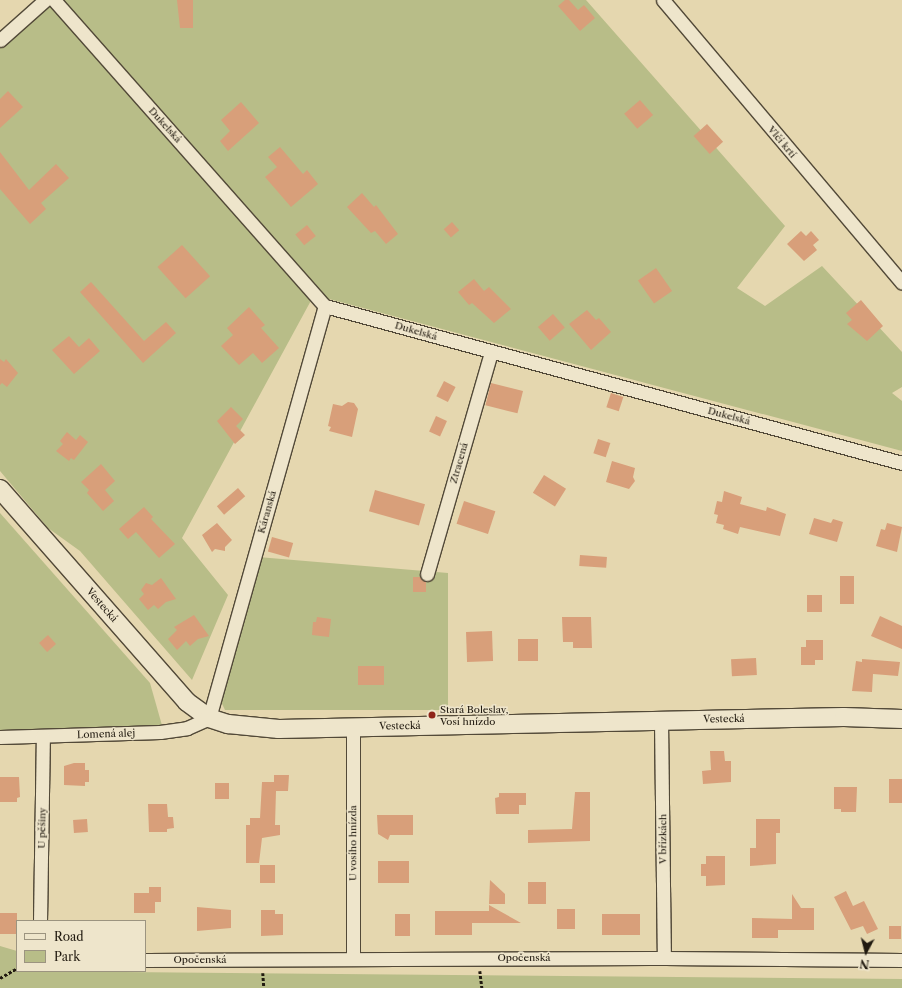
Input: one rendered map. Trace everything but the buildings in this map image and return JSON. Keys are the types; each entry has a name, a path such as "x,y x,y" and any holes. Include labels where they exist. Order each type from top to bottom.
{"street":[{"path":"0,40 44,0"},
{"name":"Dukelská","path":"54,0 325,306 902,462"},
{"name":"Vlčí krtí","path":"663,0 902,283"},
{"name":"Káranská","path":"209,718 325,306"},
{"name":"Ztracená","path":"427,574 491,352"},
{"name":"Vestecká","path":"0,489 187,702 209,718 246,727 353,727 844,717 902,719"},
{"name":"Lomená alej","path":"0,737 160,732 187,728 209,718"},
{"name":"V břízkách","path":"661,720 664,958"},
{"name":"U vosího hnízda","path":"353,727 353,958"},
{"name":"U pěšiny","path":"40,920 43,736"},
{"name":"Opočenská","path":"146,960 664,958 902,960"}],"path":[{"path":"0,978 16,969"}],"green space":[{"path":"56,0 586,0 785,226 737,288 765,306 822,266 902,352 902,387 892,393 902,401 902,451 314,295 182,538 228,595 192,680 80,551 48,528 0,471 0,46"},
{"path":"0,513 150,683 165,736 0,741"},
{"path":"258,557 448,573 448,710 225,710 217,693"},
{"path":"0,946 16,951 16,972 902,979 902,988 0,988"}],"place":[{"name":"Stará Boleslav, Vosí hnízdo","path":"432,715"}]}
